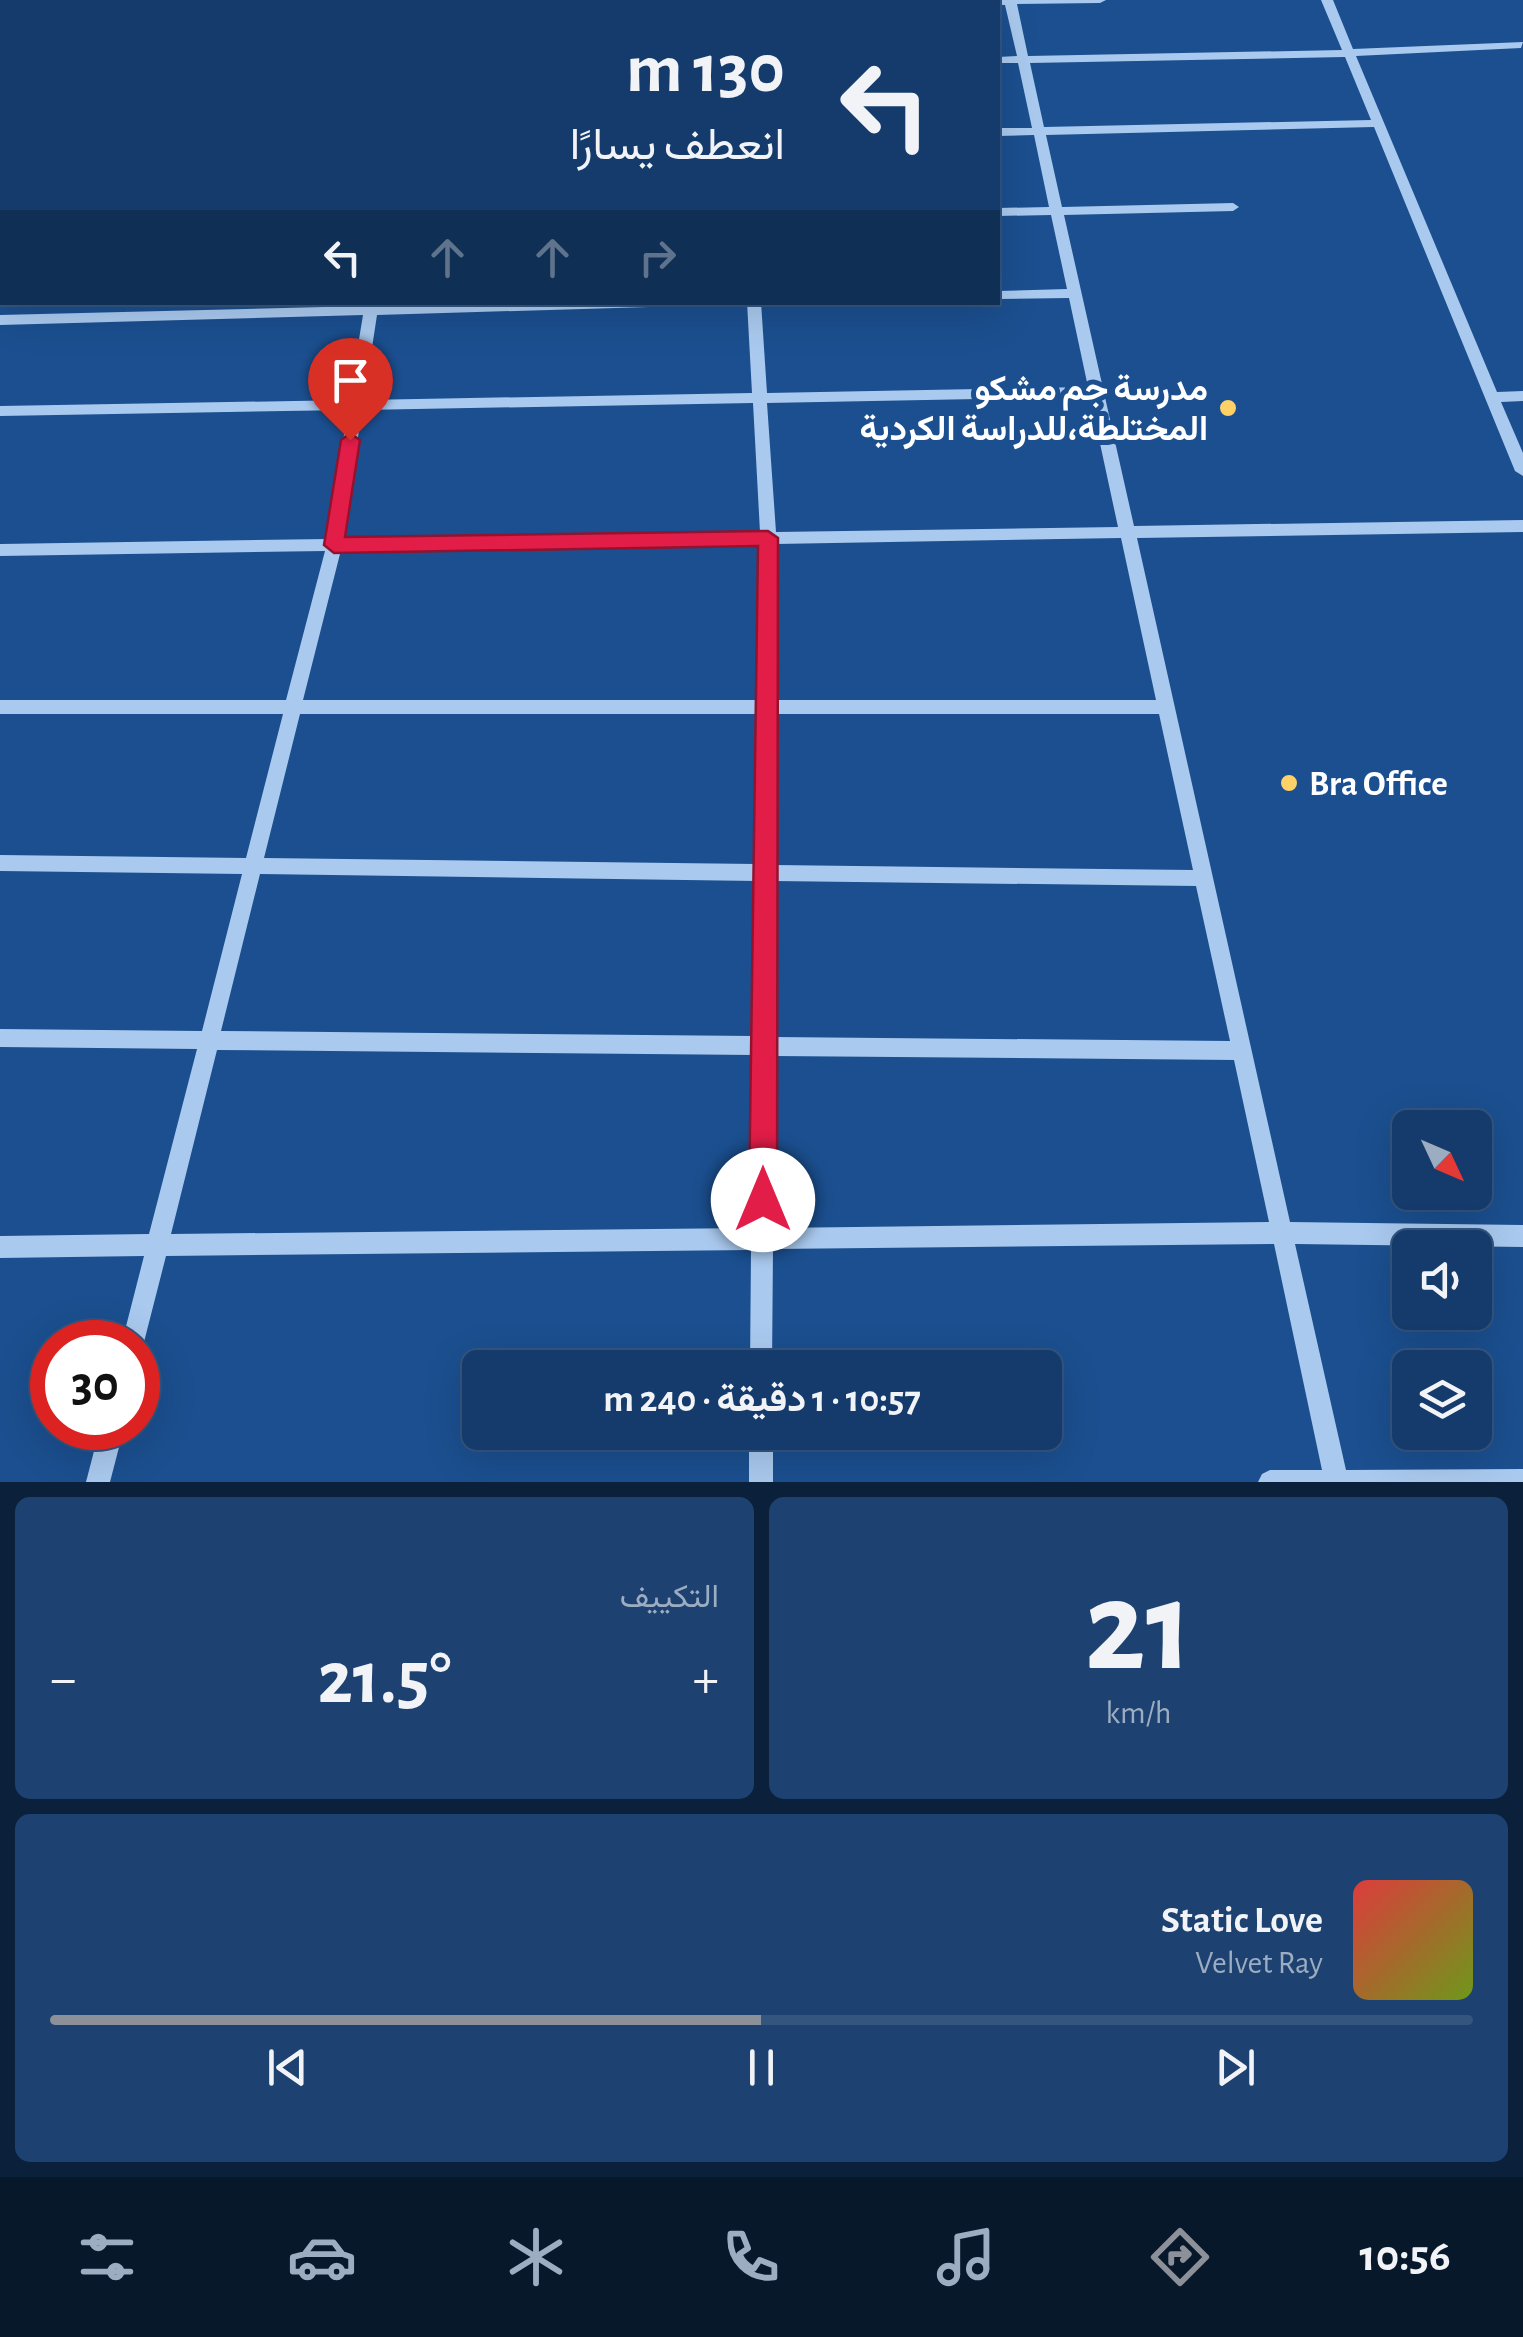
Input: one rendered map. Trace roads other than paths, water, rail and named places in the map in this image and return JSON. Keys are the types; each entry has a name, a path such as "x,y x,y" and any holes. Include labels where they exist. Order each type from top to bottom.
{"street":[{"path":"1100,0 1010,1 1337,1482"},
{"path":"1327,0 1523,471"},
{"path":"1000,60 1349,53 1522,45"},
{"path":"1000,132 1378,123"},
{"path":"1000,212 1233,207"},
{"path":"1000,294 1075,292"},
{"path":"1,323 449,305"},
{"path":"754,305 768,538 762,1350"},
{"path":"139,1320 334,545 371,306"},
{"path":"0,411 1097,392"},
{"path":"1492,397 1523,396"},
{"path":"0,550 1523,526"},
{"path":"0,707 1167,707"},
{"path":"0,863 1204,878"},
{"path":"0,1038 1242,1051"},
{"path":"0,1246 1282,1234 1523,1236"},
{"path":"98,1482 106,1450"},
{"path":"760,1482 761,1450"},
{"path":"1270,1482 1523,1481"}],"place":[{"name":"مدرسة جم مشكو المختلطة،للدراسة الكردية","path":"1228,408"},
{"name":"Bra Office","path":"1289,783"}]}
